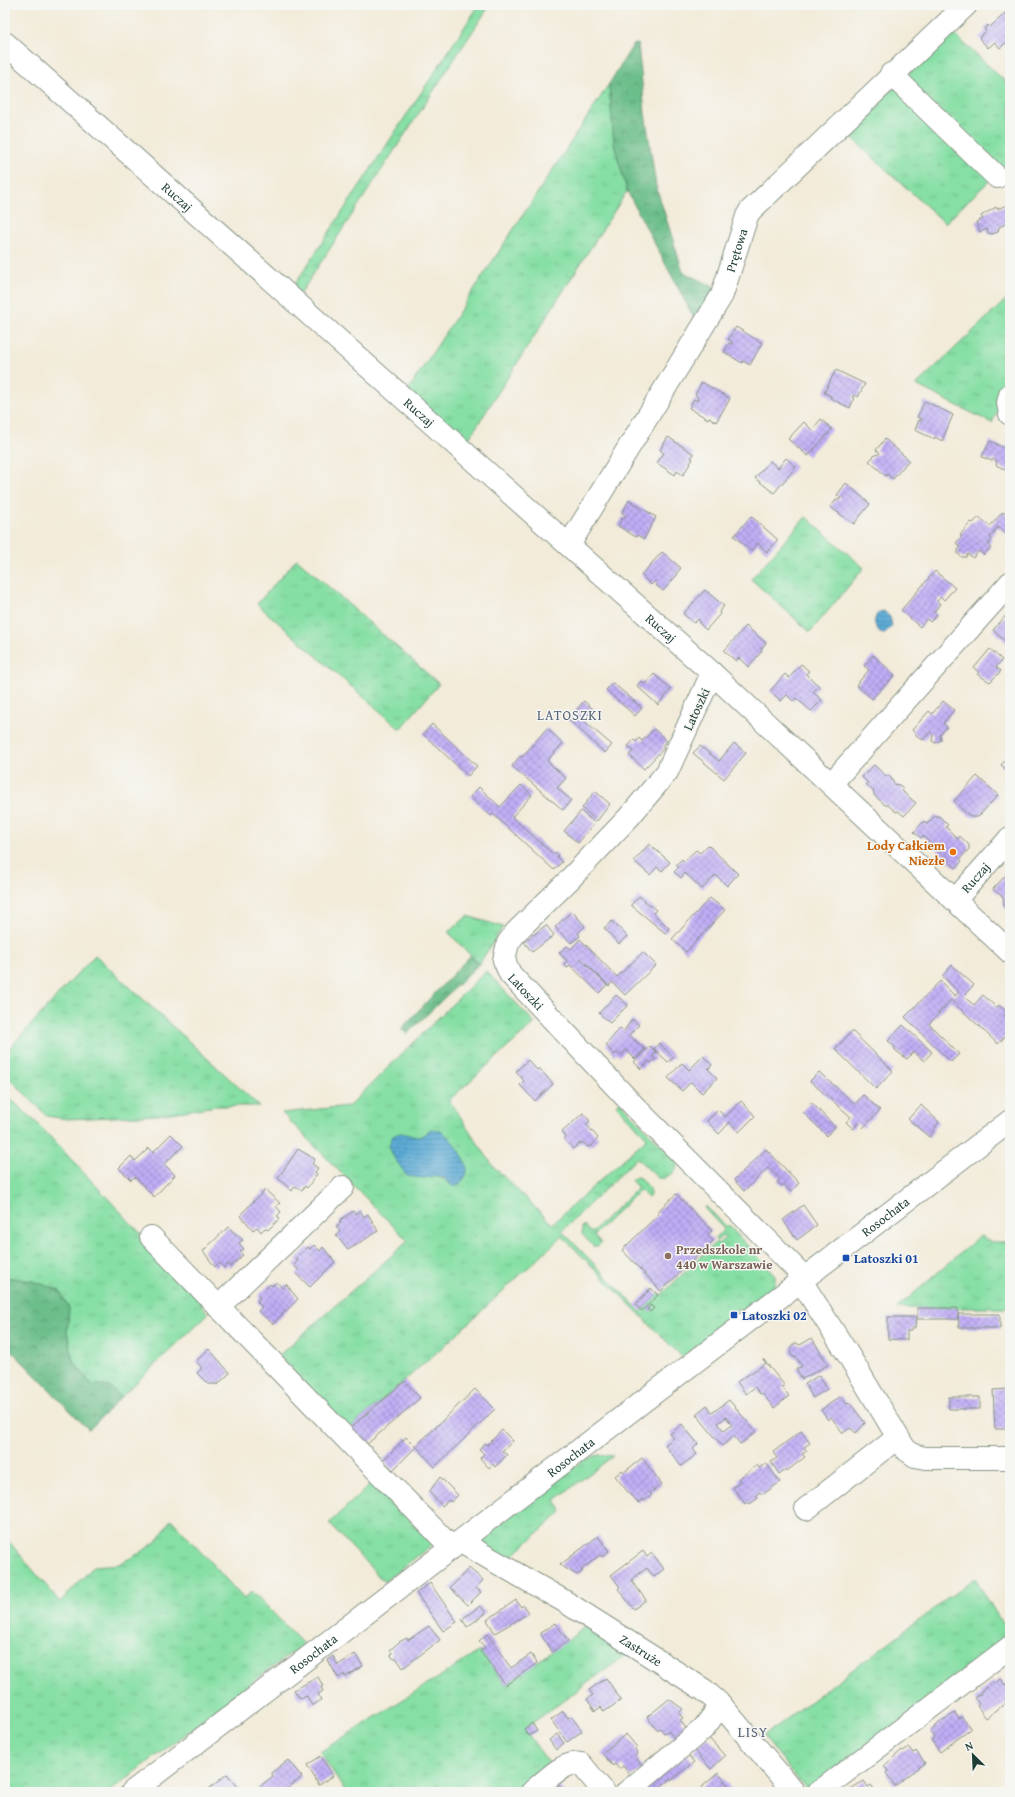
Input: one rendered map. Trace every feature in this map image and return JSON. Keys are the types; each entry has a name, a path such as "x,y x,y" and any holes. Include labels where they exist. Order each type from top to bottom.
{"street":[{"name":"Prętowa","path":"569,545 722,295 750,211 891,74 966,5"},
{"name":"Ruczaj","path":"5,43 712,673 956,899 1010,952"},
{"path":"891,74 997,177"},
{"path":"1010,395 1008,403 1010,414"},
{"path":"832,784 1010,583"},
{"name":"Latoszki","path":"712,673 667,772 629,817 568,881 516,932 506,948 504,960 510,974 635,1107 803,1279 905,1450 915,1456 1010,1458"},
{"name":"Ruczaj","path":"956,899 1010,838"},
{"name":"Rosochata","path":"132,1792 1010,1121"},
{"path":"218,1307 343,1187"},
{"name":"Zastruże","path":"151,1237 218,1307 456,1545 564,1601 704,1690 721,1705 794,1792"},
{"path":"806,1509 897,1438"},
{"path":"819,1792 1010,1648"},
{"path":"628,1792 703,1729 721,1705"},
{"path":"532,1792 565,1767 576,1763 581,1764 604,1792"}],"green space":[{"path":"479,5 490,5 300,294 293,287"},
{"path":"953,33 1010,86 1010,161 1003,167 908,82 911,71"},
{"path":"638,44 645,113 656,186 683,272 716,288 695,320 627,191 614,144 609,84 633,45"},
{"path":"609,84 614,144 627,191 466,443 408,390"},
{"path":"895,88 992,178 945,223 843,130"},
{"path":"1010,296 1010,384 995,399 1001,403 992,423 916,385"},
{"path":"806,517 864,568 810,632 751,579"},
{"path":"297,559 439,684 400,729 257,604"},
{"path":"468,916 503,927 479,964 448,932"},
{"path":"95,955 259,1106 216,1106 158,1115 67,1119 47,1116 5,1074 5,1053"},
{"path":"470,956 479,964 407,1034 401,1029"},
{"path":"486,971 535,1023 449,1100 493,1166 552,1224 647,1138 616,1105 620,1102 678,1163 677,1167 668,1177 658,1178 637,1158 562,1231 641,1312 659,1293 661,1295 716,1242 718,1244 726,1237 723,1235 717,1241 715,1239 724,1229 704,1208 706,1206 726,1227 730,1227 775,1275 775,1286 741,1311 739,1308 727,1316 730,1320 682,1357 562,1236 445,1345 349,1429 278,1356 408,1241 282,1113 349,1106","holes":["431,1129 450,1185 444,1179 438,1177 423,1178 406,1134 416,1139"]},
{"path":"5,1094 39,1125 188,1284 208,1314 121,1397 110,1387 91,1384 73,1361 67,1331 69,1308 59,1290 32,1281 5,1277"},
{"path":"636,1177 640,1178 650,1189 650,1196 648,1198 640,1190 594,1235 601,1243 598,1246 593,1246 582,1234 582,1227 584,1225 591,1233 638,1188 631,1180"},
{"path":"980,1236 992,1242 1010,1242 1010,1308 897,1308"},
{"path":"5,1277 32,1281 59,1290 69,1308 67,1331 73,1361 91,1384 110,1387 121,1397 89,1430 5,1344"},
{"path":"598,1455 613,1456 555,1500 562,1512 512,1556 505,1565 481,1551 482,1538 582,1461"},
{"path":"373,1482 433,1544 384,1582 329,1523"},
{"path":"171,1519 244,1599 252,1591 303,1644 109,1792 5,1792 5,1537 60,1602 94,1566 119,1564 140,1553 158,1540"},
{"path":"975,1578 1010,1637 1010,1640 807,1791 764,1736"},
{"path":"587,1626 629,1653 524,1729 552,1767 520,1792 346,1792 320,1752 480,1651 506,1685"}],"water":[{"path":"884,611 890,617 892,626 884,634 876,628 875,618 879,612"},
{"path":"431,1129 435,1129 445,1134 455,1144 466,1164 466,1176 457,1186 452,1186 444,1178 435,1176 423,1178 407,1176 393,1156 389,1145 393,1136 400,1133 419,1137"}],"building":[{"path":"1010,9 1010,28 1008,30 1010,33 1010,39 1000,48 995,42 988,48 979,38 986,31 984,29 988,25 990,27"},
{"path":"1007,205 1010,212 1010,222 999,227 998,232 992,234 988,233 987,229 980,232 976,222 983,219 981,216 996,207 997,209"},
{"path":"736,327 762,343 750,365 743,361 742,363 724,352 729,343 731,344 733,342 728,339"},
{"path":"836,370 865,384 858,397 854,395 852,397 854,398 850,408 830,398 831,396 824,393"},
{"path":"702,382 730,399 716,422 709,417 708,419 689,408 694,399 697,401 698,397 695,395"},
{"path":"925,401 953,415 942,441 915,430 919,420 921,421 922,419 917,417"},
{"path":"821,419 832,429 808,456 788,439 804,422 812,430"},
{"path":"668,437 694,454 691,458 693,459 683,475 677,471 675,475 657,463 664,453 660,450"},
{"path":"885,439 909,460 893,479 887,474 886,476 869,461 876,454 878,455 880,453 876,450"},
{"path":"990,441 1004,448 1005,446 1010,448 1010,472 996,465 997,461 993,459 992,461 982,457"},
{"path":"786,458 796,467 774,493 755,478 770,461 778,468"},
{"path":"846,483 870,504 854,524 830,507 837,499 839,500 841,498 837,495"},
{"path":"629,500 656,517 644,539 637,535 636,537 618,526 623,517 625,518 626,516 622,513"},
{"path":"1003,512 1010,518 1010,537 998,527 990,538 992,540 988,544 991,547 984,555 979,551 973,558 968,554 966,557 962,557 958,554 960,547 956,543 962,536 960,535 971,522 973,523 979,517 990,526"},
{"path":"751,516 778,540 767,552 758,543 751,551 734,536"},
{"path":"662,552 681,568 663,591 656,585 657,583 655,581 651,585 641,575"},
{"path":"935,571 955,588 944,600 941,597 937,601 940,604 934,612 937,615 930,622 927,619 920,627 901,610"},
{"path":"705,590 724,606 719,612 720,614 706,630 699,623 700,621 698,619 694,623 683,614"},
{"path":"1010,611 1010,646 993,630"},
{"path":"746,626 766,643 761,649 762,651 748,667 739,658 736,661 724,651"},
{"path":"990,649 1002,660 996,667 1001,671 990,682 977,674 979,672 974,668"},
{"path":"873,655 895,675 872,699 856,685 869,670 864,666"},
{"path":"801,664 809,671 806,674 819,686 813,692 822,700 811,711 796,698 793,701 787,695 781,701 770,691 785,674 789,678"},
{"path":"654,674 671,689 658,705 637,686 641,681 645,684"},
{"path":"613,683 642,708 635,716 606,690"},
{"path":"584,701 594,710 584,721 612,745 605,753 568,719"},
{"path":"943,701 954,710 943,723 947,727 940,735 941,740 935,743 932,741 933,735 930,732 923,740 918,737 912,730 929,711 932,714"},
{"path":"432,724 477,766 468,776 423,734"},
{"path":"547,728 563,743 547,761 566,778 557,788 571,800 563,810 512,766 520,756 522,757"},
{"path":"654,729 667,741 662,746 664,748 644,769 629,755 633,751 628,746 634,740 636,742 639,738 642,741"},
{"path":"734,743 746,753 724,779 693,753 700,746 719,761"},
{"path":"1010,748 1010,773 1001,765 1008,758 1006,752"},
{"path":"874,765 886,776 890,776 894,784 902,787 903,792 916,803 904,816 898,811 896,812 888,805 885,805 874,795 874,792 866,784 868,783 862,777"},
{"path":"977,776 998,795 978,817 971,817 954,801"},
{"path":"521,785 532,795 512,817 553,854 555,852 558,855 557,857 562,862 554,870 493,814 491,816 470,797 479,787 500,807"},
{"path":"595,791 610,804 597,821 582,808"},
{"path":"581,811 595,823 578,843 564,831"},
{"path":"935,816 939,816 948,825 946,827 958,839 960,836 969,845 969,849 960,859 962,861 956,868 923,836 921,838 914,832 924,821 927,824"},
{"path":"649,844 670,862 662,871 657,867 650,875 634,861"},
{"path":"708,845 738,874 727,886 716,875 702,889 685,873 681,878 674,872 679,867 676,865 682,859 684,861 696,850 700,853"},
{"path":"1006,875 1010,879 1010,913 1004,907 1003,897 993,889"},
{"path":"639,896 656,910 653,913 669,928 665,933 631,905"},
{"path":"710,898 725,910 686,952 672,939"},
{"path":"572,911 585,926 578,933 580,936 571,943 555,927"},
{"path":"612,921 627,936 619,944 604,928"},
{"path":"546,925 554,935 532,952 524,942"},
{"path":"580,939 617,977 643,952 656,965 625,995 612,982 609,986 580,958 607,985 599,993 570,965 567,968 564,964 567,961 559,953 567,946 571,949"},
{"path":"952,965 974,985 963,996 974,1005 983,995 997,1008 999,1005 1007,1012 1004,1015 1010,1020 1010,1031 998,1044 951,1000 929,1024 959,1054 951,1062 905,1017 940,981 955,996 959,992 942,976"},
{"path":"616,995 628,1005 610,1023 599,1013"},
{"path":"632,1019 639,1025 629,1035 645,1049 635,1059 626,1050 620,1056 616,1053 614,1055 606,1045 620,1028 624,1031"},
{"path":"903,1025 932,1052 924,1061 914,1052 907,1059 895,1050 895,1047 888,1041"},
{"path":"852,1031 893,1071 876,1089 835,1049"},
{"path":"659,1043 674,1057 668,1062 654,1049"},
{"path":"650,1046 656,1052 653,1056 655,1059 651,1063 649,1061 641,1069 634,1062"},
{"path":"703,1056 712,1065 708,1069 717,1078 702,1093 691,1082 682,1091 668,1078 682,1063 689,1070"},
{"path":"528,1060 537,1070 539,1068 553,1084 535,1101 520,1085 524,1081 516,1071"},
{"path":"819,1072 855,1104 863,1095 880,1110 863,1128 858,1123 853,1129 846,1122 851,1117 810,1081"},
{"path":"741,1101 755,1116 739,1132 730,1122 719,1134 707,1121 718,1110 725,1117"},
{"path":"811,1102 835,1127 827,1136 802,1111"},
{"path":"921,1105 939,1122 929,1137 908,1119"},
{"path":"583,1113 590,1121 586,1124 598,1138 593,1145 588,1147 584,1143 580,1143 573,1149 564,1139 566,1137 562,1132"},
{"path":"171,1134 183,1146 164,1164 175,1175 154,1197 135,1177 131,1180 119,1168 131,1156 135,1161 149,1148 153,1152"},
{"path":"298,1149 315,1159 312,1164 318,1168 315,1172 317,1174 307,1188 305,1186 302,1191 295,1186 292,1191 278,1178"},
{"path":"766,1149 799,1183 791,1192 784,1184 782,1186 777,1182 780,1179 768,1168 744,1191 734,1180"},
{"path":"265,1190 280,1203 276,1206 281,1212 277,1216 280,1218 268,1230 265,1228 261,1232 257,1227 253,1230 240,1215"},
{"path":"676,1194 712,1231 707,1235 713,1241 661,1291 622,1250 659,1214 657,1212"},
{"path":"803,1205 817,1225 797,1240 783,1220"},
{"path":"360,1210 364,1217 368,1214 378,1231 348,1250 336,1235 340,1232 336,1226 341,1223 339,1221 353,1211 355,1214"},
{"path":"228,1227 243,1240 239,1243 244,1249 240,1252 243,1255 230,1267 228,1264 224,1268 219,1263 215,1267 203,1251"},
{"path":"314,1245 320,1251 323,1247 335,1262 310,1287 296,1274 299,1271 294,1265 298,1261 296,1259 308,1247 310,1249"},
{"path":"277,1282 282,1288 286,1284 298,1299 273,1324 258,1311 262,1307 257,1302 260,1298 258,1296 270,1284 272,1286"},
{"path":"651,1288 658,1295 642,1311 635,1305"},
{"path":"651,1305 654,1308 650,1312 647,1309"},
{"path":"917,1308 958,1308 958,1319 917,1319"},
{"path":"958,1314 1000,1314 1000,1328 959,1328"},
{"path":"888,1317 916,1317 915,1328 912,1328 911,1331 907,1331 907,1340 888,1339"},
{"path":"812,1338 828,1365 802,1379 796,1369 802,1366 797,1358 792,1356 790,1352 791,1346 796,1343 800,1345"},
{"path":"209,1349 230,1373 217,1385 208,1384 197,1373 202,1368 196,1361"},
{"path":"763,1359 785,1386 782,1387 789,1396 774,1408 755,1387 746,1394 737,1382 766,1363"},
{"path":"819,1375 827,1389 813,1398 805,1384"},
{"path":"405,1381 420,1398 365,1446 349,1429"},
{"path":"475,1389 495,1409 435,1467 416,1446"},
{"path":"1008,1389 1010,1440 1008,1440 1008,1429 995,1429 993,1390"},
{"path":"841,1396 847,1404 849,1402 865,1423 856,1433 850,1428 843,1433 831,1417 828,1420 821,1410"},
{"path":"949,1397 980,1397 980,1409 949,1409"},
{"path":"729,1400 756,1432 740,1444 734,1436 722,1446 696,1414 707,1405 712,1413","holes":["726,1417 732,1425 724,1431 718,1423"]},
{"path":"682,1424 698,1444 693,1449 697,1454 681,1466 665,1445 674,1438 670,1434"},
{"path":"502,1430 513,1441 502,1451 507,1455 495,1467 493,1464 489,1468 480,1458 484,1454 479,1449 485,1443 487,1445"},
{"path":"801,1431 810,1443 804,1447 807,1451 802,1454 805,1457 787,1471 786,1469 779,1474 771,1462 777,1458 773,1452"},
{"path":"406,1437 416,1447 393,1470 383,1460"},
{"path":"642,1458 662,1484 650,1493 652,1495 644,1501 643,1499 638,1503 615,1476 622,1470 624,1472"},
{"path":"766,1463 780,1482 762,1495 760,1492 756,1495 758,1498 750,1504 748,1502 745,1504 733,1487 740,1482 738,1479 757,1465 759,1468"},
{"path":"440,1477 458,1495 451,1502 449,1500 442,1506 429,1492"},
{"path":"598,1536 609,1551 602,1557 600,1555 577,1575 560,1565"},
{"path":"643,1551 647,1557 652,1553 664,1569 654,1577 647,1568 631,1580 646,1600 634,1609 618,1589 620,1587 611,1575"},
{"path":"469,1568 483,1580 476,1588 481,1592 468,1605 450,1588"},
{"path":"430,1583 457,1622 443,1631 416,1593"},
{"path":"516,1600 521,1607 524,1605 529,1613 495,1633 487,1620"},
{"path":"480,1606 486,1613 467,1627 462,1619"},
{"path":"555,1623 568,1641 552,1652 540,1633"},
{"path":"429,1626 440,1640 403,1668 397,1659 394,1659 391,1656 392,1653 390,1650 399,1642 407,1638 408,1640"},
{"path":"487,1634 511,1668 531,1654 537,1663 506,1685 480,1651 485,1647 479,1641"},
{"path":"355,1654 363,1666 345,1677 344,1674 338,1678 328,1660 333,1656 338,1665"},
{"path":"318,1677 323,1686 321,1687 323,1691 318,1694 321,1700 312,1706 307,1696 300,1699 294,1690"},
{"path":"606,1678 621,1700 604,1712 601,1707 595,1711 587,1699 593,1695 589,1690"},
{"path":"1000,1679 1005,1685 1007,1683 1010,1686 1010,1700 986,1718 977,1706 979,1704 975,1698 993,1682 995,1684"},
{"path":"669,1699 683,1709 679,1713 683,1718 680,1720 688,1731 676,1740 668,1731 664,1733 660,1728 657,1730 647,1717"},
{"path":"563,1711 568,1718 571,1716 582,1731 567,1742 551,1720"},
{"path":"955,1713 959,1719 962,1717 971,1729 940,1752 931,1740 934,1738 930,1732 941,1721"},
{"path":"532,1723 537,1731 529,1736 524,1729"},
{"path":"557,1734 564,1743 556,1750 549,1740"},
{"path":"626,1734 637,1747 635,1749 638,1754 635,1756 643,1767 631,1777 623,1766 619,1769 615,1764 613,1766 602,1753"},
{"path":"708,1737 725,1756 711,1769 694,1750"},
{"path":"909,1747 914,1753 916,1751 925,1763 895,1786 886,1773 888,1771 884,1766 902,1750 903,1751"},
{"path":"687,1754 694,1762 671,1781 670,1779 654,1792 640,1792"},
{"path":"321,1756 333,1776 319,1785 307,1765"},
{"path":"288,1760 302,1777 283,1792 261,1792 258,1788 273,1776 271,1773"},
{"path":"718,1773 732,1790 729,1792 696,1792"},
{"path":"227,1774 239,1788 234,1792 205,1792"},
{"path":"864,1781 868,1787 871,1785 876,1792 845,1792"},
{"path":"558,1784 564,1792 548,1792"}],"place":[{"name":"Lody Całkiem Niezłe","path":"953,852"},
{"name":"Przedszkole nr 440 w Warszawie","path":"668,1256"},
{"name":"Latoszki 01","path":"846,1258"},
{"name":"Latoszki 02","path":"734,1315"}],"district":[{"name":"LATOSZKI","path":"570,715"},
{"name":"LISY","path":"753,1732"}]}
